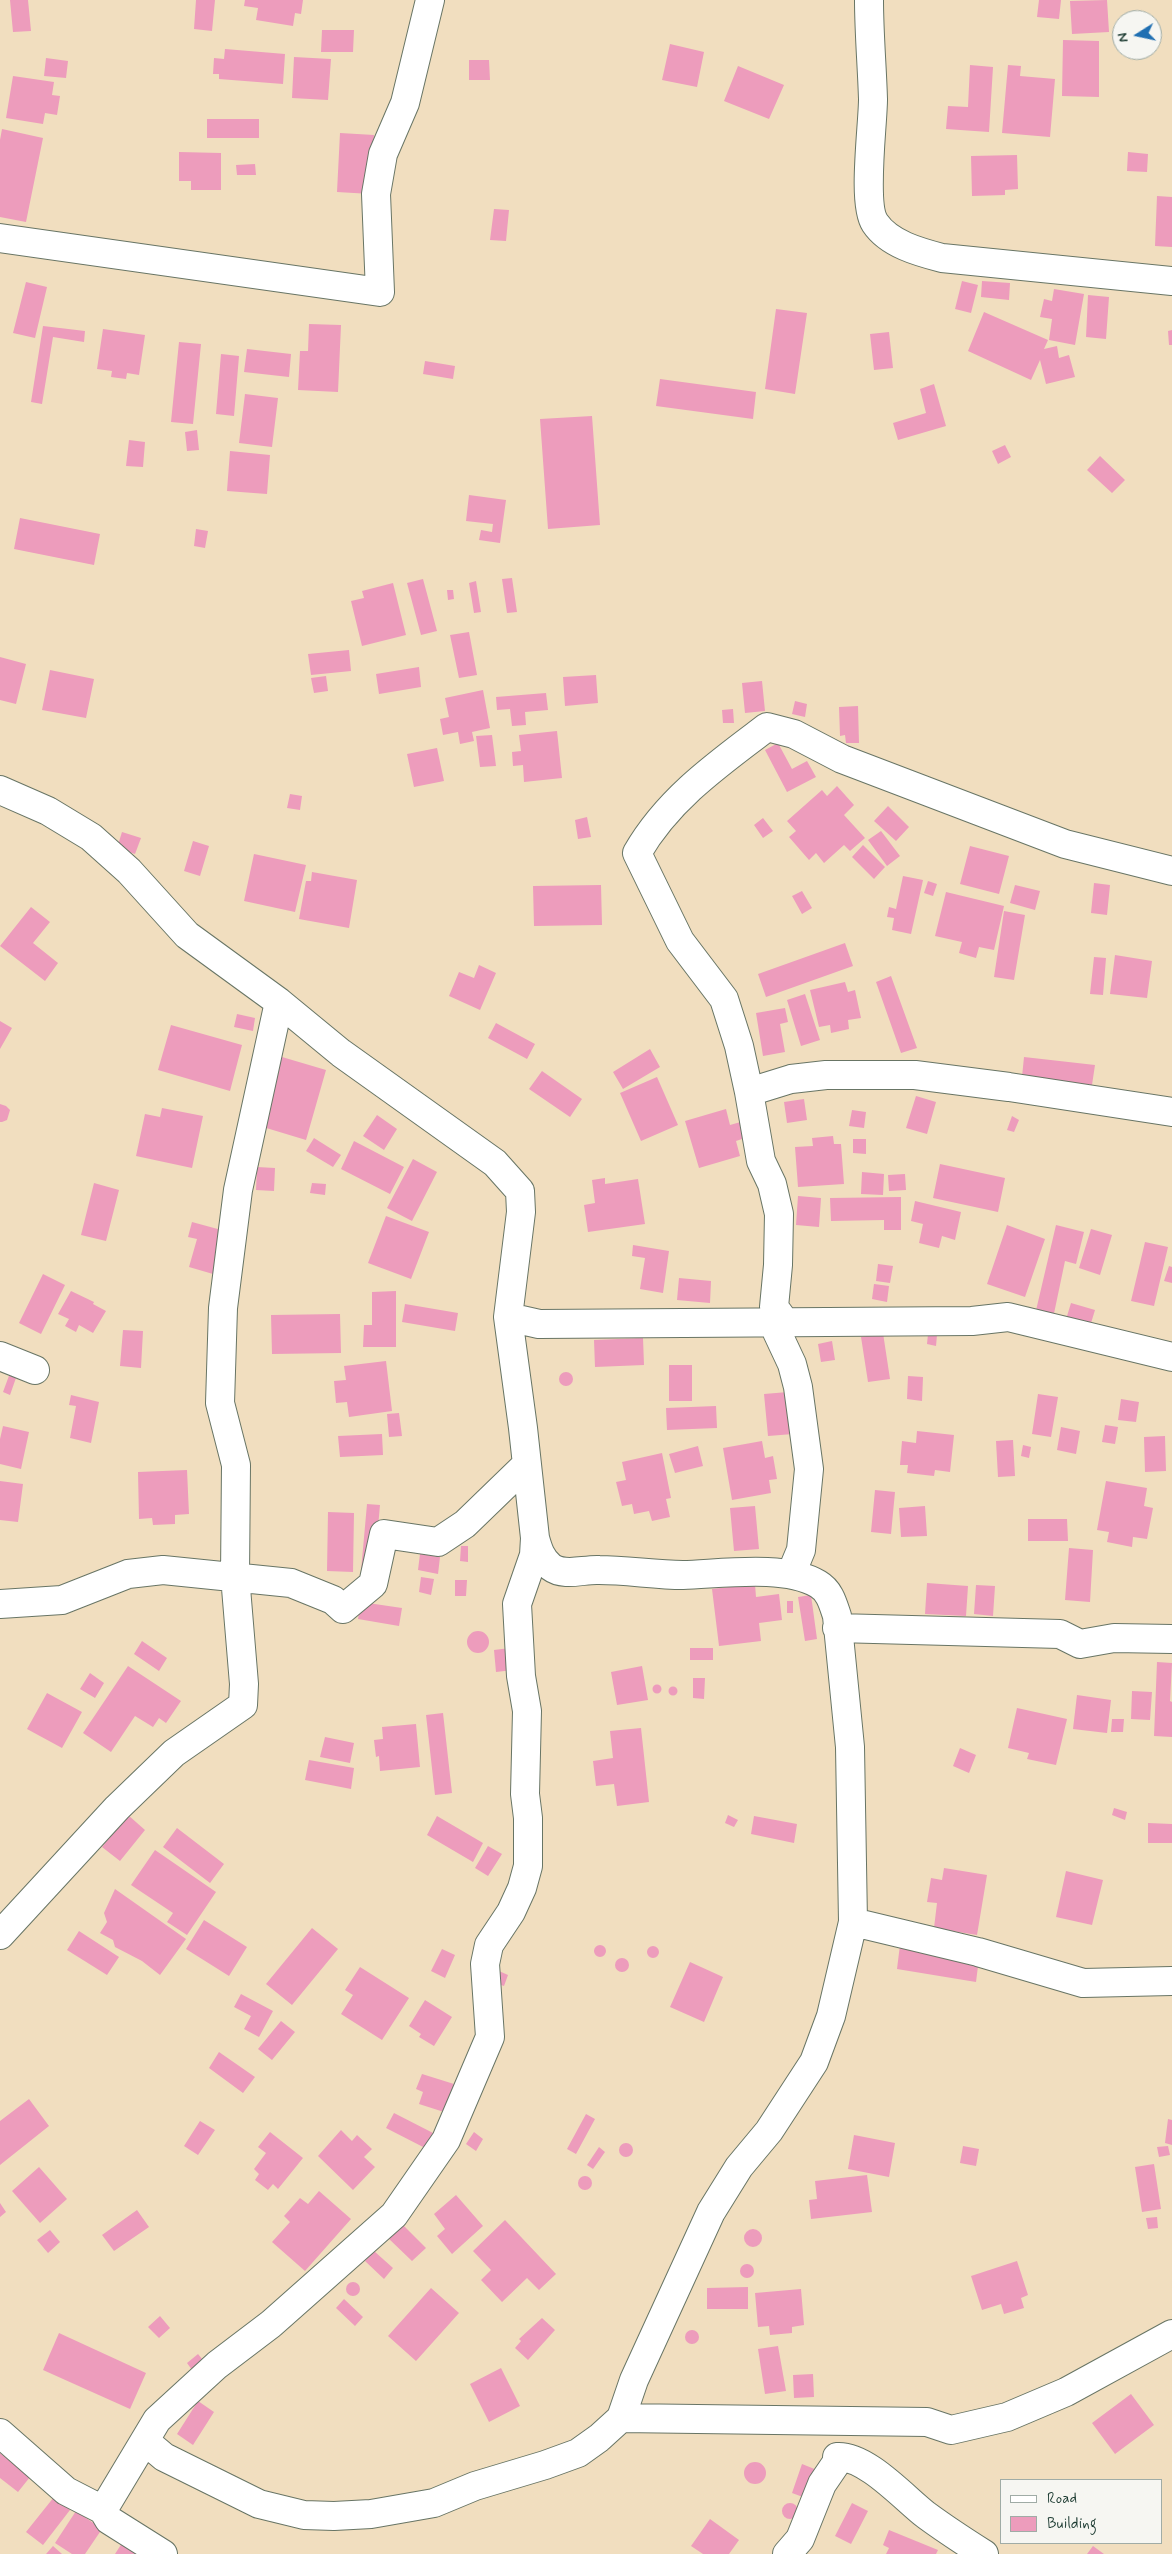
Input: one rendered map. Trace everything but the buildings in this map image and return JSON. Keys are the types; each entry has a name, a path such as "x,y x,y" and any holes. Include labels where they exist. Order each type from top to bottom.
{"street":[{"path":"0,238 380,292 376,194 383,154 405,103 430,0"},
{"path":"869,0 873,100 870,200 874,223 889,237 922,253 942,258 1172,281"},
{"path":"785,1322 774,1307 778,1265 779,1214 772,1184 761,1161 739,1046 724,999 680,941 637,853 666,810 714,767 767,727 794,734 842,759 1065,844 1172,871"},
{"path":"0,790 48,811 91,837 130,871 187,935 279,1002 341,1054 496,1163 520,1192 521,1212 508,1318 535,1538 534,1555 517,1604 521,1676 527,1711 525,1794 528,1818 528,1866 522,1888 511,1912 489,1945 485,1964 490,2037 446,2140 394,2215 271,2324 217,2365 157,2420 103,2510"},
{"path":"0,1936 117,1808 174,1753 243,1705 244,1684 235,1576 236,1465 220,1403 223,1308 238,1190 279,1002"},
{"path":"749,1092 791,1079 826,1075 915,1075 1172,1112"},
{"path":"508,1318 539,1324 972,1321 1008,1318 1172,1357"},
{"path":"785,1322 777,1332 792,1364 798,1387 809,1469 801,1550 791,1574"},
{"path":"0,1356 35,1370"},
{"path":"0,1604 62,1600 128,1574 163,1570 291,1582 333,1600 343,1609 373,1584 384,1534 438,1542 465,1524 527,1464"},
{"path":"145,2441 164,2457 259,2504 304,2514 334,2516 371,2514 434,2503 475,2486 578,2454 621,2418 634,2380 711,2212 739,2167 769,2130 814,2062 831,2016 852,1922 850,1747 837,1616 827,1592 819,1584 791,1574 724,1572 683,1575 599,1570 565,1572 552,1568 540,1555 535,1538"},
{"path":"837,1628 1060,1634 1080,1644 1114,1638 1172,1639"},
{"path":"852,1922 978,1952 1083,1983 1172,1981"},
{"path":"621,2418 927,2422 952,2430 1007,2417 1066,2392 1172,2334"},
{"path":"787,2554 800,2539 822,2484 837,2462 837,2458 813,2420"},
{"path":"0,2434 66,2491 103,2510 109,2520 163,2554"},
{"path":"837,2458 849,2457 870,2469 928,2516 984,2554"}]}
